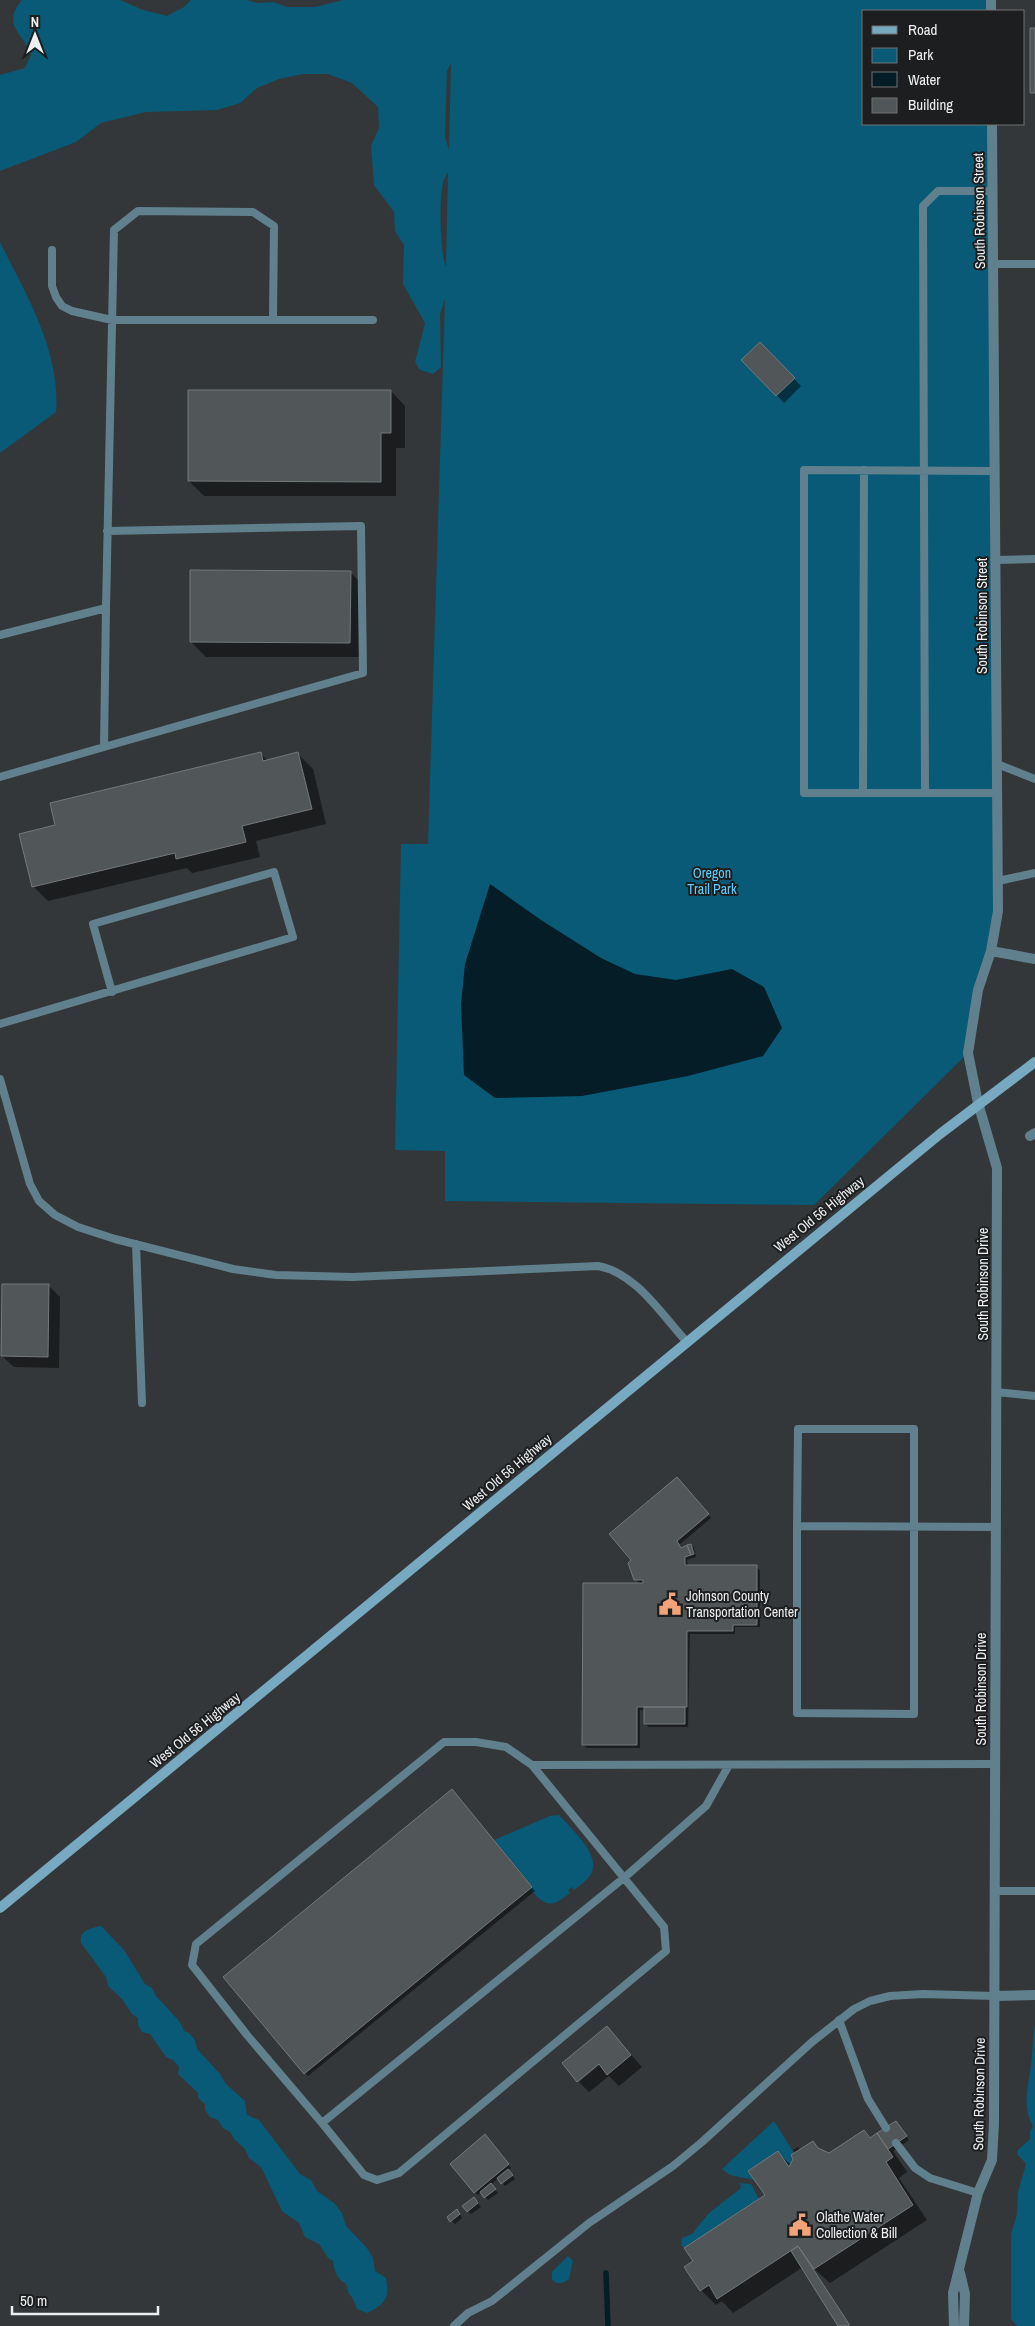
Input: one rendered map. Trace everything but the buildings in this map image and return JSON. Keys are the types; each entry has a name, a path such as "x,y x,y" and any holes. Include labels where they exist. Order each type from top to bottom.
{"main road":[{"name":"West Old 56 Highway","path":"0,1908 978,1103 1035,1062"}],"street":[{"name":"South Robinson Street","path":"978,1103 968,1054 969,1036 978,990 991,951 998,911 992,125"},
{"path":"991,951 1035,959"},
{"name":"South Robinson Drive","path":"954,2326 953,2293 960,2272 978,2194 992,2160 995,1996 997,1168 978,1103"},
{"path":"995,1996 1035,1995"},
{"path":"960,2272 965,2294 964,2326"}],"lane":[{"path":"925,793 923,206 938,191 992,191"},
{"path":"104,747 114,230 138,211 253,212 274,226 273,320"},
{"path":"52,250 52,286 56,298 62,306 72,311 112,320 373,320"},
{"path":"993,264 1035,264"},
{"path":"995,471 804,470 804,793 997,793"},
{"path":"863,793 864,470"},
{"path":"0,777 363,673 361,526 107,531"},
{"path":"996,560 1035,559"},
{"path":"0,635 106,608"},
{"path":"997,764 1035,779"},
{"path":"0,1024 112,992 293,937 274,872 93,924 112,992"},
{"path":"998,881 1035,873"},
{"path":"0,1079 30,1184 39,1201 55,1215 78,1227 233,1270 276,1275 353,1277 604,1267 623,1274 686,1342"},
{"path":"136,1244 142,1403"},
{"path":"996,1392 1035,1396"},
{"path":"798,1429 914,1429 914,1714 797,1714 797,1526 798,1429"},
{"path":"797,1526 996,1527"},
{"path":"444,1742 476,1742 506,1747 532,1765 664,1926 666,1951 399,2173 377,2180 364,2175 247,2035 192,1965 196,1944 444,1742"},
{"path":"532,1765 995,1764"},
{"path":"322,2123 625,1877 706,1806 729,1765"},
{"path":"995,1891 1035,1891"},
{"path":"454,2326 468,2313 492,2302 589,2223 673,2166 812,2042 839,2020 870,2000 890,1996 923,1994 995,1996"},
{"path":"839,2020 868,2099 886,2128"},
{"path":"896,2143 915,2168 930,2178 978,2194"}],"green space":[{"name":"Oregon Trail Park","path":"22,0 120,0 143,10 167,16 184,7 191,0 247,0 257,3 273,2 287,7 315,7 343,0 991,0 991,10 862,10 862,125 992,125 998,911 968,1053 814,1205 445,1201 445,1151 395,1150 401,844 428,844 445,299 440,314 441,367 433,374 420,370 415,362 425,323 403,284 404,245 395,231 394,212 374,185 371,146 379,128 378,107 352,83 328,74 303,74 279,79 257,88 240,103 217,110 146,112 101,123 76,142 0,171 0,75 25,68 31,55 16,29 13,16","holes":["451,64 449,149 445,136 447,71","448,173 446,267 442,250 441,213 443,182"]},
{"path":"0,242 40,324 53,367 56,412 0,453"},
{"path":"559,1815 578,1835 590,1852 593,1869 589,1877 580,1885 574,1890 572,1887 568,1890 570,1893 564,1898 549,1903 540,1899 530,1889 532,1886 494,1840 550,1816"},
{"path":"101,1926 124,1950 145,1984 152,1988 156,1996 180,2022 184,2031 189,2033 195,2040 197,2049 220,2074 226,2084 245,2101 247,2115 259,2120 300,2174 311,2180 317,2191 334,2203 342,2213 346,2226 367,2248 373,2258 375,2271 386,2278 387,2291 385,2300 378,2307 367,2313 357,2309 346,2284 336,2274 333,2261 328,2258 319,2244 305,2237 299,2223 282,2211 261,2167 249,2158 245,2149 234,2139 230,2132 223,2128 218,2120 210,2117 205,2110 205,2104 198,2098 198,2093 178,2074 179,2067 173,2060 166,2057 150,2034 142,2032 138,2025 138,2018 132,2014 122,1999 108,1986 106,1977 81,1943 84,1933 89,1929"},
{"path":"1035,2024 1035,2326 1017,2326 1011,2319 1011,2234 1017,2214 1018,2192 1026,2164 1017,2154 1018,2150 1030,2139 1030,2131 1033,2126 1028,2113 1027,2100"},
{"path":"774,2121 794,2153 789,2167 778,2151 754,2180 734,2176 722,2169"},
{"path":"738,2183 751,2184 759,2199 684,2248 681,2245 682,2238 692,2234 709,2213 740,2189 741,2185"},
{"path":"568,2256 573,2261 569,2279 558,2283 552,2279 552,2272"}],"water":[{"path":"490,884 541,920 601,958 635,974 676,980 732,969 764,987 782,1028 763,1056 688,1076 582,1096 495,1098 464,1075 461,1004 465,964"}],"waterway":[{"path":"606,2273 608,2326"}],"place":[{"name":"Johnson County Transportation Center","path":"670,1604"},
{"name":"Olathe Water Collection & Bill","path":"800,2225"}]}
